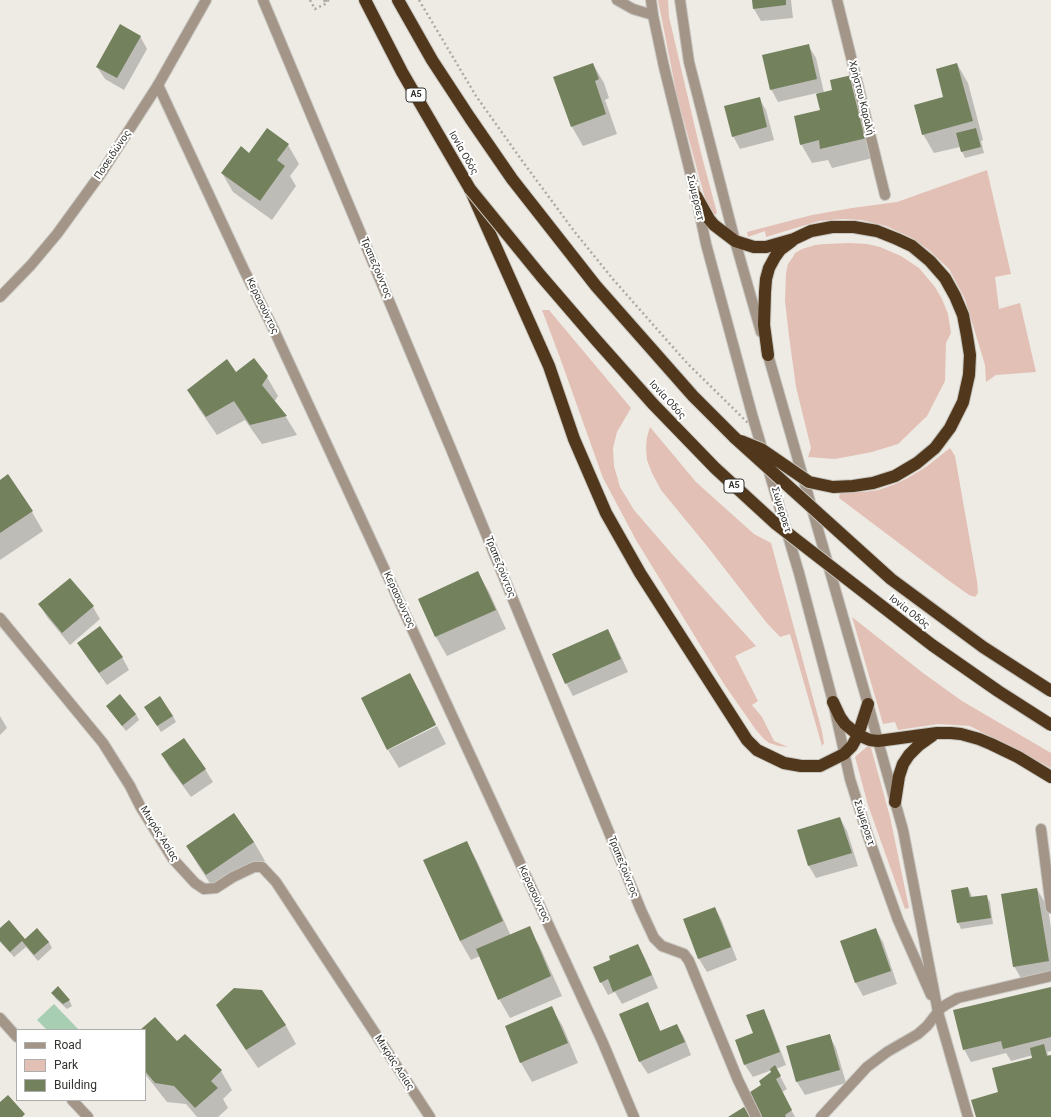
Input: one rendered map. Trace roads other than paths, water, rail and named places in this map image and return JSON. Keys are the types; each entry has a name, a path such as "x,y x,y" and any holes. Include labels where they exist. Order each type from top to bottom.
{"highway":[{"name":"Ιονία Οδός","path":"365,0 402,72 470,189 597,341 653,404 720,473 776,524 932,645 998,691 1051,725"},
{"name":"Ιονία Οδός","path":"398,0 432,60 512,180 596,286 693,396 735,438 891,579 983,647 1051,691"},
{"path":"470,189 549,366 574,440 606,514 640,573 747,740 757,750 784,763 801,766 820,766 844,754 852,746 858,735 868,704"},
{"path":"696,196 714,225 735,241 754,248 766,247 794,239 811,231 832,227 854,227 877,231 912,246 930,260 945,278 955,296 963,316 970,355 969,375 963,402 950,428 935,448 917,463 895,476 873,483 853,486 833,487 809,482 761,449 735,438"},
{"path":"768,355 764,325 766,279 769,268 775,257 780,250 794,239"},
{"path":"833,702 845,724 858,735 870,740 878,741 937,733 951,733 979,739 1018,757 1051,776"},
{"path":"895,802 899,776 903,764 909,755 919,745 937,733"}],"street":[{"name":"Ποσειδώνος","path":"0,297 31,265 57,234 102,172 158,85 206,0"},
{"name":"Τραπεζούντος","path":"263,0 572,739 641,910 654,938 662,946 684,954 689,961 738,1080 756,1117"},
{"path":"617,0 632,9 653,15"},
{"name":"Σώμερσετ","path":"652,0 653,15 672,101 696,196 706,244 753,418 799,573 833,702 850,779 858,807 898,920 938,1012"},
{"name":"Σώμερσετ","path":"680,0 689,62 735,241 904,830 938,1012 968,1117"},
{"name":"Χρήστου Καραλή","path":"837,0 885,195"},
{"name":"Κερασούντος","path":"158,85 244,270 274,330 490,798 603,1043 634,1117"},
{"name":"Μικράς Ασίας","path":"0,618 103,743 173,859 195,883 204,889 216,888 233,877 254,867 262,867 276,882 430,1117"},
{"path":"1041,829 1051,908"},
{"path":"821,1117 867,1067 887,1052 918,1034 947,1004 958,998 1051,976"},
{"path":"0,1018 16,1036"},
{"path":"73,1101 88,1117"}]}
